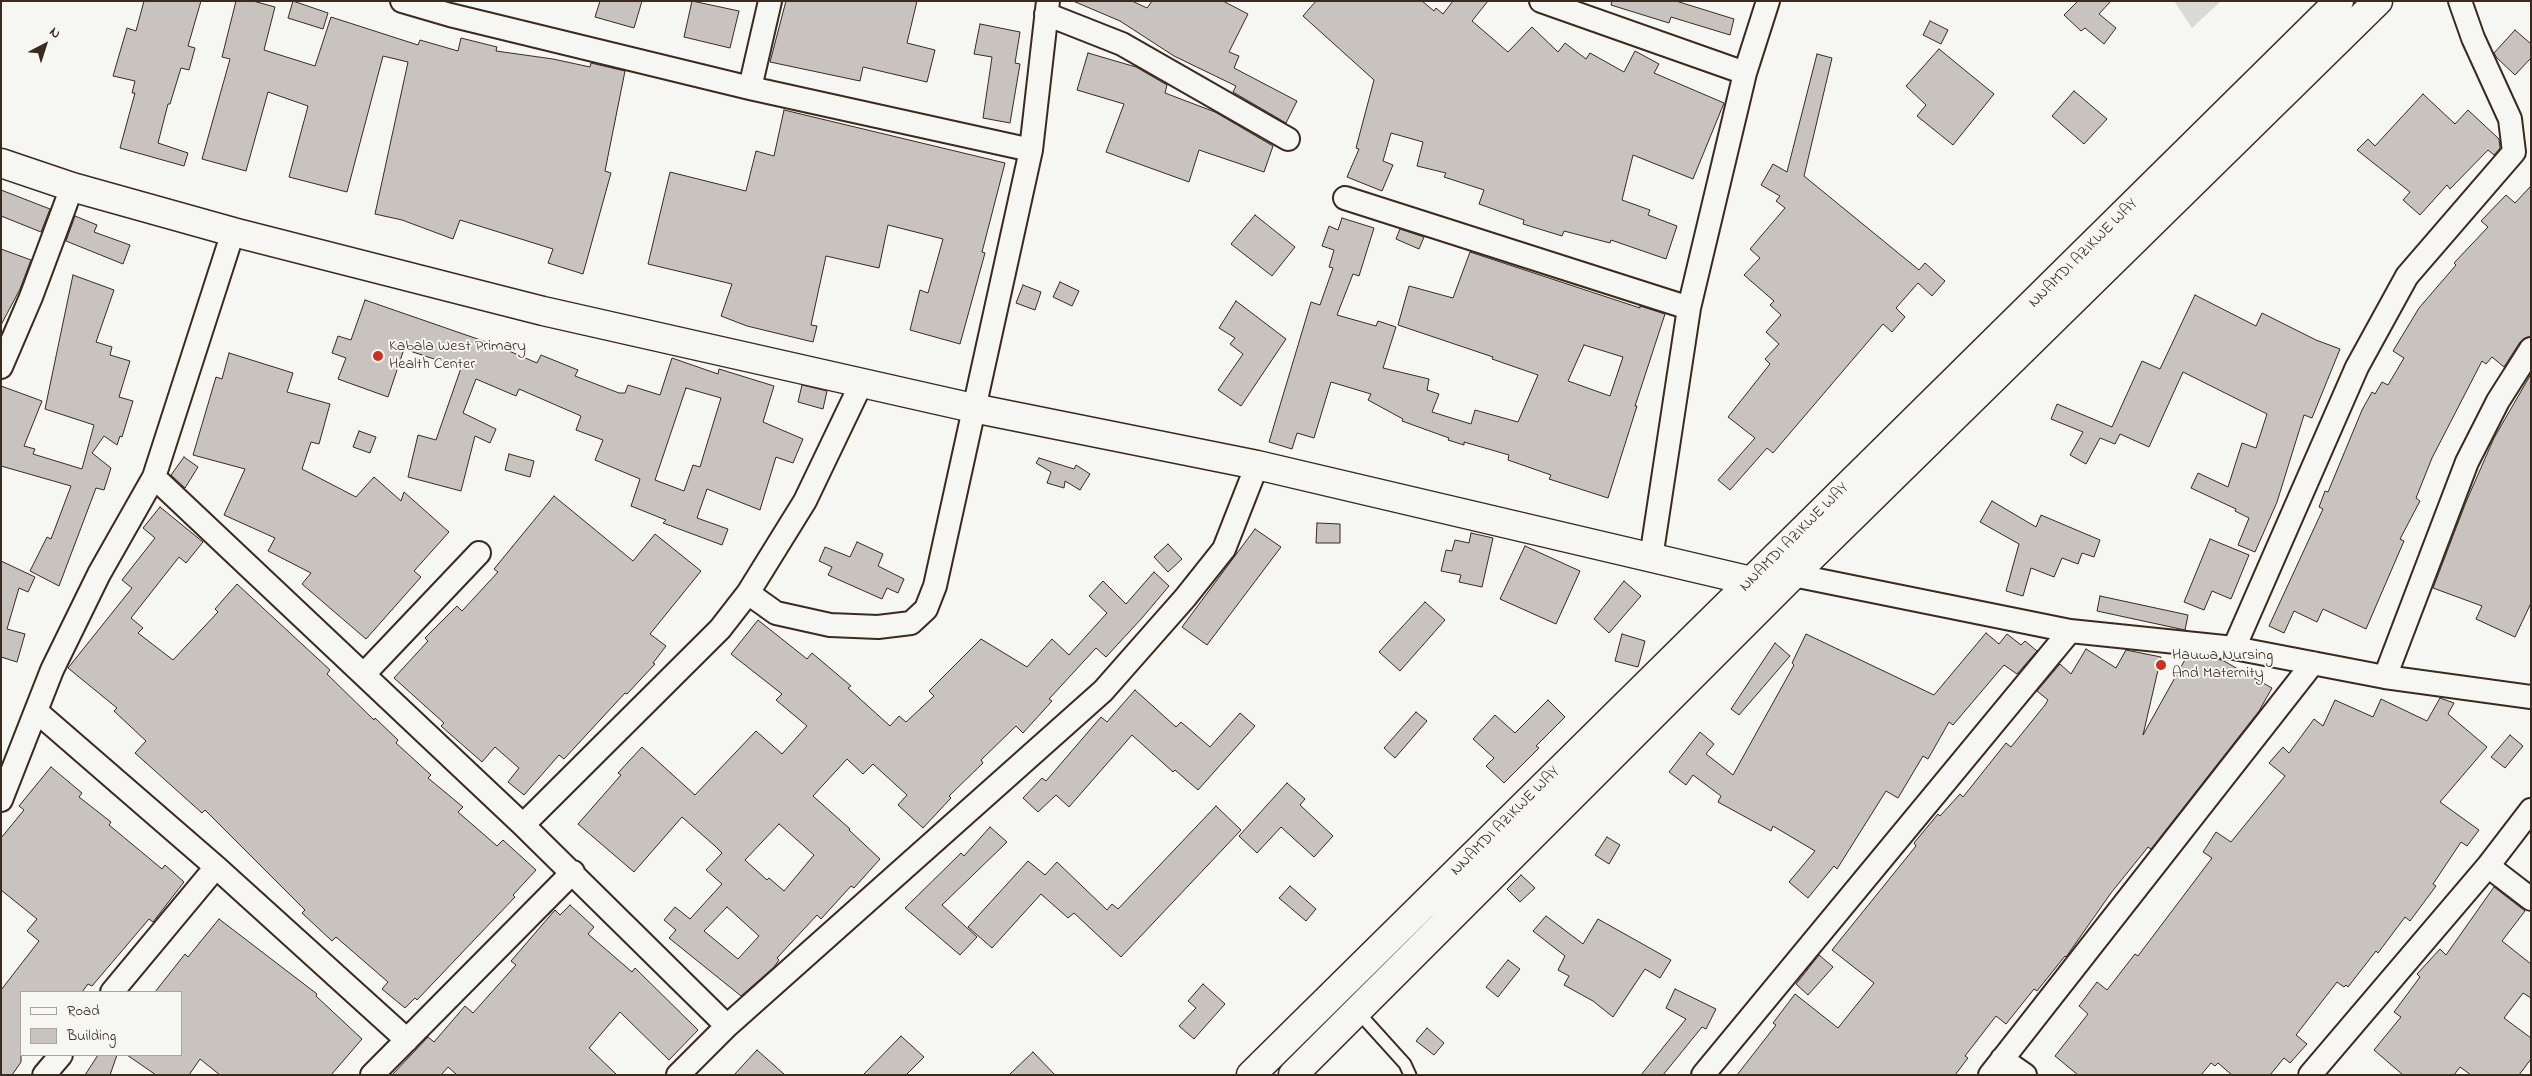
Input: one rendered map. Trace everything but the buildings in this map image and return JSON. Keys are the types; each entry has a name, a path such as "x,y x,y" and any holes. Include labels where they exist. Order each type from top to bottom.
{"main road":[{"name":"NNAMDI AZIKWE WAY","path":"1251,1075 2339,1"},
{"name":"NNAMDI AZIKWE WAY","path":"1302,1071 1358,1012 1793,575 2378,1"},
{"path":"1,163 72,186 233,232 544,311 974,408 1257,465 1751,581"}],"street":[{"path":"402,1 450,15 750,88 1031,150"},
{"path":"750,88 770,1"},
{"path":"1541,1 1745,73"},
{"path":"1651,558 1689,308 1745,73 1768,1"},
{"path":"2234,648 2357,367 2407,276 2514,152 2510,118 2473,38 2460,1"},
{"path":"748,593 776,613 830,625 878,627 911,623 926,609 934,586 1031,150 1047,8 1122,44 1288,139"},
{"path":"1,367 32,297 72,186"},
{"path":"1345,198 1689,308"},
{"path":"1,800 52,670 99,574 154,477 233,232"},
{"path":"2385,678 2467,462 2498,401 2531,349"},
{"path":"523,824 720,629 748,593 805,501 862,382"},
{"path":"678,1075 727,1026 1103,691 1185,598 1224,548 1257,465"},
{"path":"154,477 523,824 727,1026"},
{"path":"364,673 479,553"},
{"path":"1793,575 2070,631 2234,648 2385,678 2528,691"},
{"path":"1703,1075 2070,631"},
{"path":"2025,1075 1996,1067 2313,663"},
{"path":"36,711 216,868 407,1040"},
{"path":"2310,1075 2488,866 2531,810"},
{"path":"2488,866 2531,899"},
{"path":"113,991 216,868"},
{"path":"372,1075 572,872"},
{"path":"44,1075 59,1056"}],"lane":[{"path":"1358,1012 1405,1064 1410,1075"}],"shaded area":[{"path":"2174,1 2221,1 2192,28"}],"place":[{"name":"Kabala West Primary Health Center","path":"378,356"},
{"name":"Hauwa Nursing And Maternity","path":"2161,665"}]}
